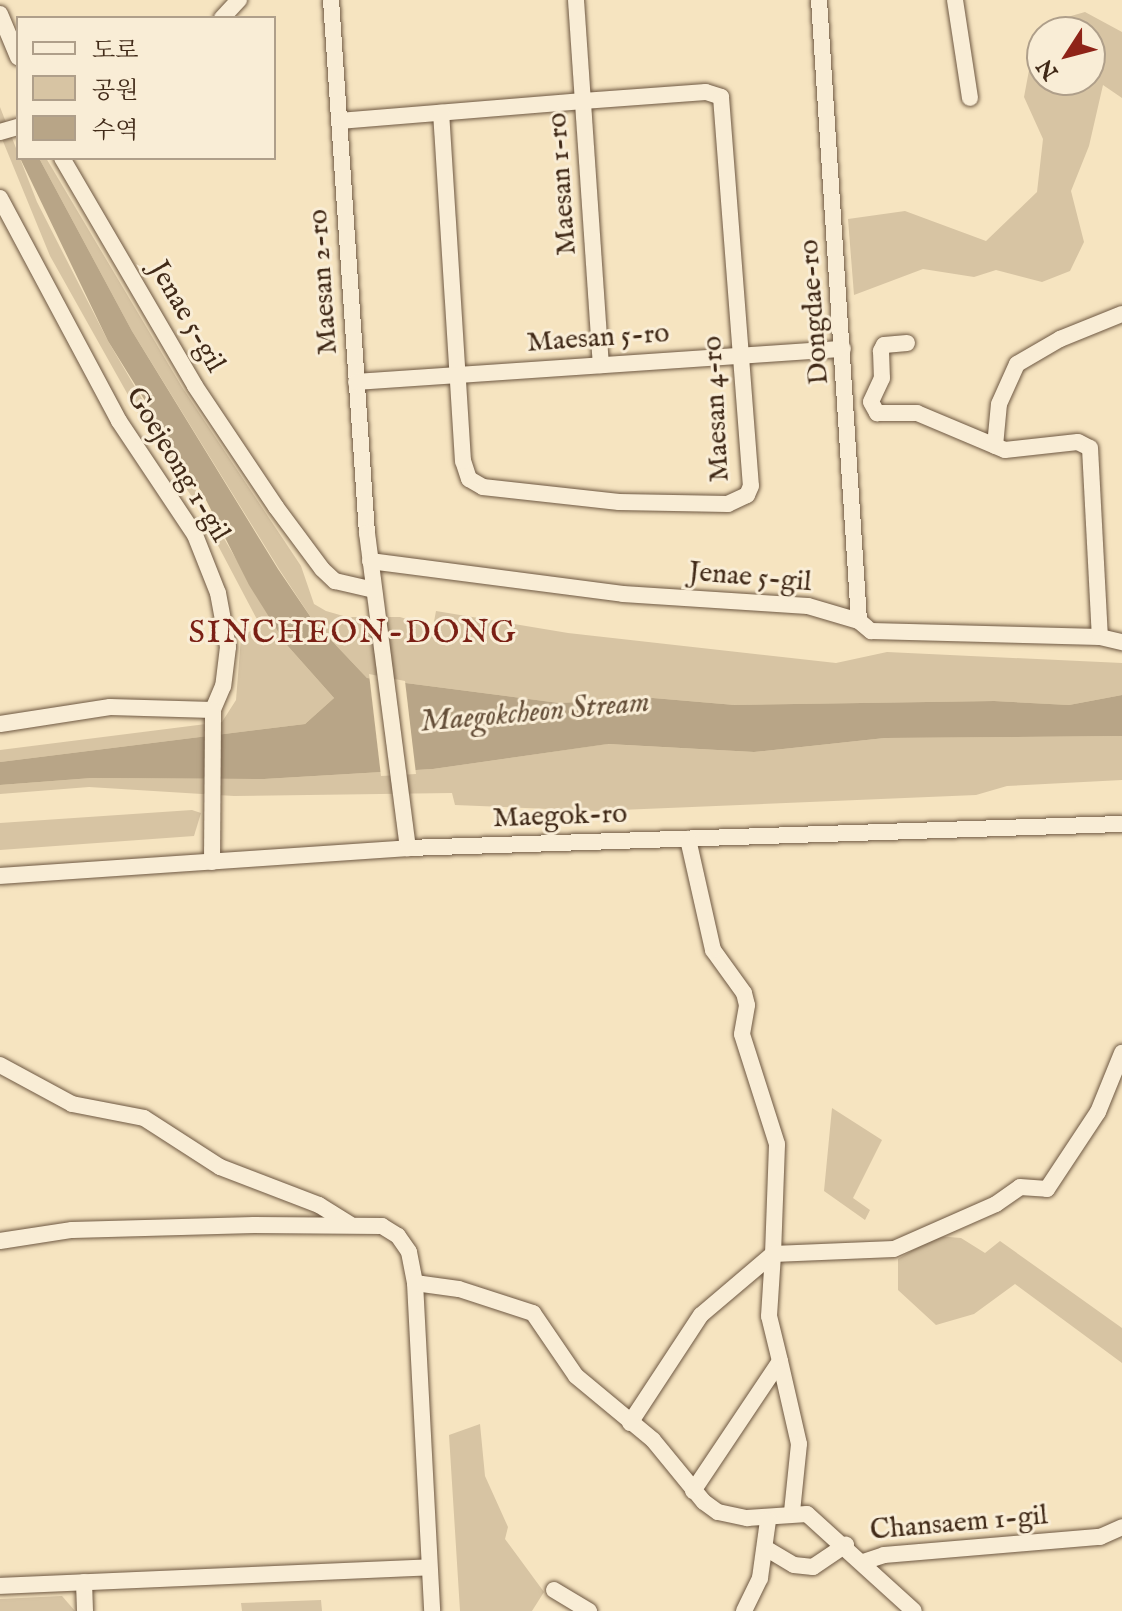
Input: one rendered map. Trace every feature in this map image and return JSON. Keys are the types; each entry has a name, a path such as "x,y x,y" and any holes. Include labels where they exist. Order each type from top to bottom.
{"street":[{"path":"224,16 239,0"},
{"name":"Maesan 2-ro","path":"331,0 370,561 408,848"},
{"name":"Maesan 1-ro","path":"576,0 601,365"},
{"name":"Dongdae-ro","path":"819,0 859,621"},
{"path":"955,0 970,98"},
{"path":"0,14 16,52"},
{"name":"Maesan 4-ro","path":"339,121 706,92 721,97 751,486 747,495 728,504 619,502 475,484 463,461 441,113"},
{"name":"Jenae 5-gil","path":"63,160 195,386 303,544 335,581 374,598"},
{"name":"Goejeong 1-gil","path":"0,200 113,412 195,535 218,593 228,647 223,686 213,710 212,862"},
{"path":"995,446 999,404 1017,364 1060,339 1122,314"},
{"path":"907,343 884,345 882,378 872,395 873,409 934,418 995,446 1019,452 1078,442 1090,448 1100,637"},
{"name":"Maesan 5-ro","path":"356,382 843,349"},
{"name":"Jenae 5-gil","path":"370,561 623,594 808,606 859,621 871,631 1100,637 1122,642"},
{"path":"0,724 110,707 213,710"},
{"name":"Maegok-ro","path":"0,876 408,848 1122,824"},
{"path":"415,1283 459,1289 533,1313 576,1376 653,1440 693,1491 718,1512 768,1520 792,1512 799,1444 769,1316 777,1144 742,1034 747,1005 744,993 713,950 688,839"},
{"path":"630,1423 701,1315 773,1254 894,1249 996,1204 1020,1187 1047,1189 1098,1112 1122,1053"},
{"path":"0,1065 72,1104 144,1118 220,1167 319,1205 349,1224"},
{"path":"0,1241 72,1230 349,1224 382,1226 398,1236 409,1252 415,1283 432,1611"},
{"path":"693,1491 780,1361"},
{"name":"Chansaem 1-gil","path":"792,1512 824,1524 863,1562 884,1555 1100,1537 1122,1527"},
{"path":"744,1611 767,1549 768,1520"},
{"path":"767,1549 794,1565 813,1567 846,1545"},
{"path":"863,1562 914,1611"},
{"path":"0,1586 429,1567"},
{"path":"84,1582 85,1611"},
{"path":"554,1590 589,1611"}],"green space":[{"path":"1085,12 1092,16 1071,16"},
{"path":"1106,23 1122,32 1122,98 1106,87"},
{"path":"1026,86 1026,96 1100,96 1089,146 1071,191 1084,242 1070,271 1042,282 996,270 974,277 923,269 854,295 848,219 905,211 986,241 1037,192 1043,139 1024,97"},
{"path":"0,107 16,148 16,160 21,160 37,202 108,341 286,644 334,698 305,724 0,762 0,750 222,722 236,700 241,637 260,625 194,500 146,427 50,256 0,134"},
{"path":"40,160 47,160 182,387 301,566 314,604 326,611 347,617 400,617 433,627 436,611 568,633 836,663 887,652 1122,663 1122,695 1069,705 994,701 735,705 653,698 559,703 367,678 314,622 132,331"},
{"path":"1122,736 1122,780 1007,786 976,795 596,811 455,805 452,793 234,796 89,787 0,794 0,785 92,778 264,779 433,769 607,744 754,752 885,738"},
{"path":"192,810 201,813 194,836 0,850 0,823"},
{"path":"832,1108 882,1140 853,1198 870,1210 865,1220 824,1191"},
{"path":"937,1236 961,1238 985,1253 1000,1241 1122,1328 1122,1363 1015,1284 974,1314 936,1325 898,1290 898,1259"},
{"path":"480,1424 485,1476 508,1527 505,1539 544,1592 532,1611 460,1611 449,1435"},
{"path":"62,1596 75,1611 0,1611 0,1599"},
{"path":"321,1600 322,1611 242,1611 241,1603"}],"water":[{"name":"Maegokcheon Stream","path":"21,160 40,160 132,331 278,569 314,622 367,678 559,703 653,698 735,705 994,701 1069,705 1122,695 1122,736 885,738 754,752 608,744 433,769 264,779 92,778 0,785 0,762 305,724 334,698 286,644 249,585 204,496 108,341"}],"pier":[{"path":"369,674 405,681 416,774 381,776"}],"district":[{"name":"SINCHEON-DONG","path":"353,634"}]}
